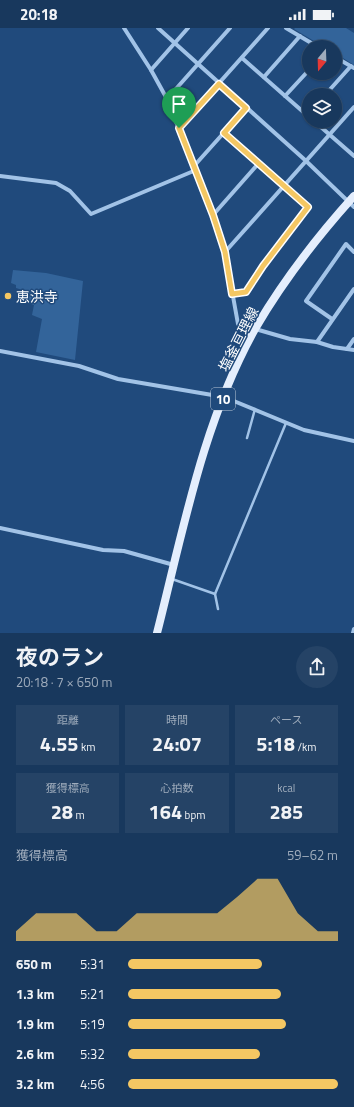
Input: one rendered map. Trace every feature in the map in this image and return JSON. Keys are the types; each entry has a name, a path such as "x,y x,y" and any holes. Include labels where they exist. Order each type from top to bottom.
{"main road":[{"name":"塩釜亘理線","path":"157,633 196,482 224,397 255,330 275,297 306,252 352,202"}],"street":[{"path":"124,28 151,70 167,99 196,170 225,252 238,324 290,339 317,342 333,348 354,350"},
{"path":"158,28 352,202"},
{"path":"151,70 188,28"},
{"path":"167,99 230,28"},
{"path":"179,128 268,28"},
{"path":"286,28 307,40"},
{"path":"264,77 300,36"},
{"path":"242,58 302,110"},
{"path":"333,88 353,67 342,61"},
{"path":"286,96 302,78"},
{"path":"225,252 305,160 354,107"},
{"path":"194,166 246,108"},
{"path":"322,128 354,156"},
{"path":"224,133 308,207 267,260 246,292 232,294"},
{"path":"213,215 258,164"},
{"path":"0,176 56,183 70,191 92,214 196,170"},
{"path":"332,319 306,301 346,244 354,252"},
{"path":"317,342 354,289"},
{"path":"347,350 354,339"},
{"path":"0,351 79,366 118,379 224,397 255,408 304,430 354,441"},
{"path":"0,528 103,550 124,551 174,565"},
{"path":"353,633 354,629"}],"lane":[{"path":"247,438 255,408"},
{"path":"218,608 215,594 286,423"},
{"path":"170,579 215,594"}],"shaded area":[{"path":"346,28 354,33 354,65 342,57 342,40 312,40 294,29"},
{"path":"13,270 46,273 83,281 75,360 36,352 42,319 32,315 34,305 25,302 26,291 16,288 16,285 11,283"}],"place":[{"name":"恵洪寺","path":"8,296"}],"route":[{"path":"219,84 246,108 224,133 308,207 280,242 246,292 232,294 225,252 220,236 179,128 219,84"}]}
